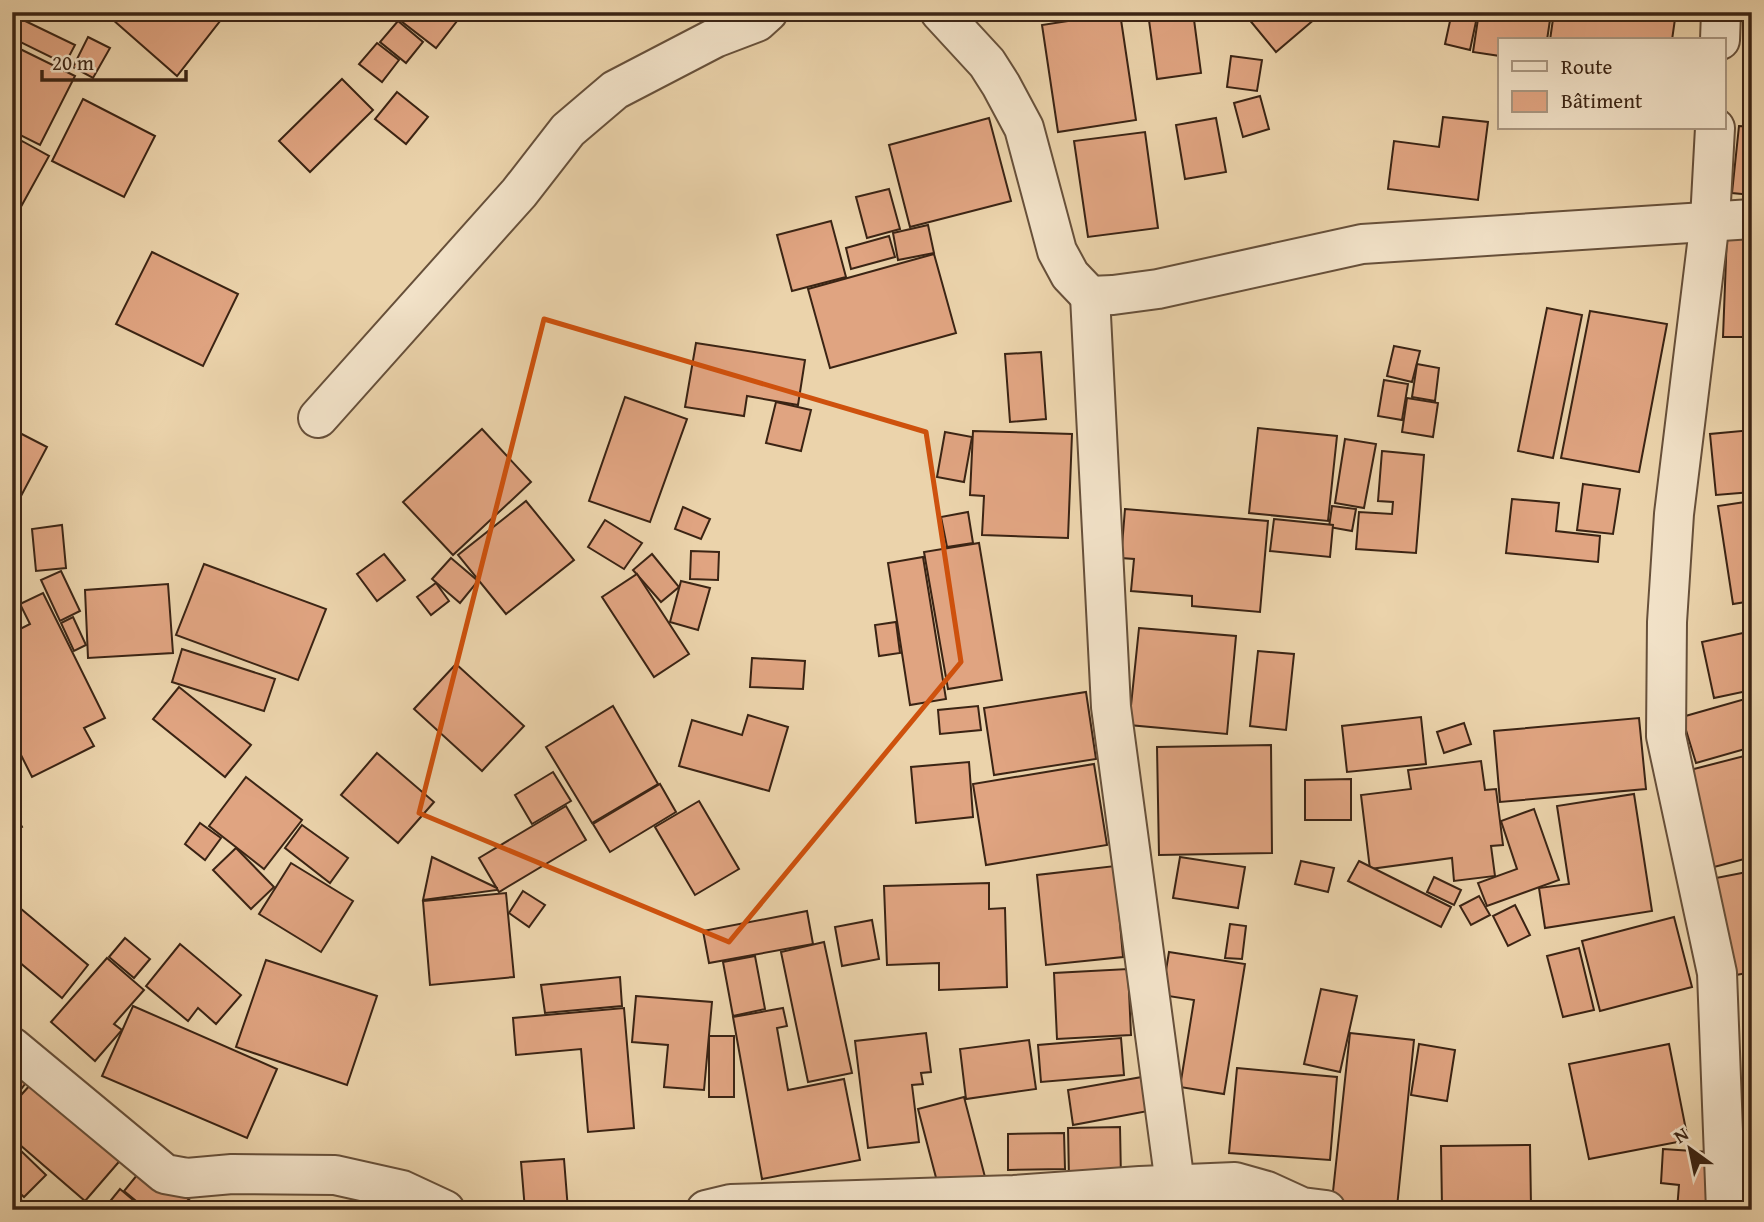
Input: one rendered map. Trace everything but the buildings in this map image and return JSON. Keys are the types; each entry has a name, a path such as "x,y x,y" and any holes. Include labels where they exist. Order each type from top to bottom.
{"street":[{"path":"318,418 519,192 568,130 615,90 715,38 757,22 768,12"},
{"path":"940,12 986,63 1024,128 1057,251 1070,275 1090,296 1111,707 1175,1184"},
{"path":"1720,38 1721,12"},
{"path":"1715,130 1710,220 1674,514 1667,622 1666,736 1717,973 1726,1210"},
{"path":"1090,296 1158,289 1363,244 1752,219"},
{"path":"12,1047 165,1174 187,1178 232,1174 335,1175 402,1190 445,1210"},
{"path":"706,1210 731,1204 1014,1195 1235,1182 1267,1191 1302,1207 1326,1210"}],"highlighted area":[{"path":"544,319 926,432 961,662 729,942 419,813"}]}
